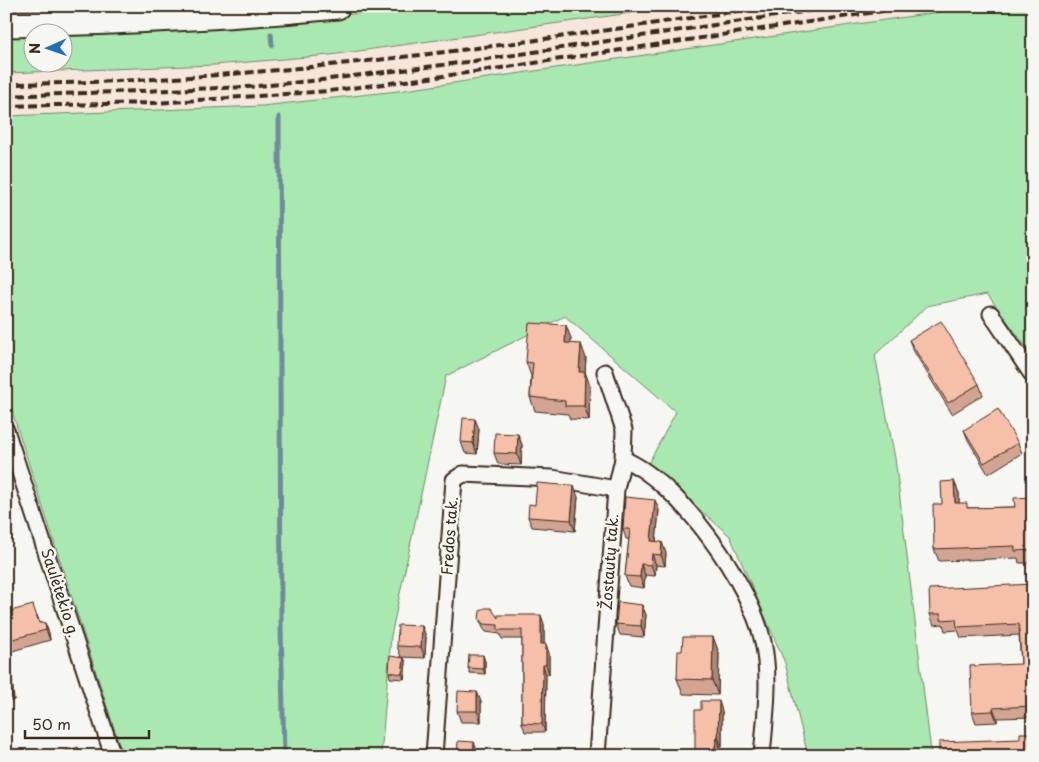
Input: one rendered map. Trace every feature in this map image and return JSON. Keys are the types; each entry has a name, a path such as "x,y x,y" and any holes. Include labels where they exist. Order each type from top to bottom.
{"main road":[{"path":"6,24 110,22 241,16 337,6"}],"street":[{"path":"991,314 1033,376"},
{"name":"Žostautų tak.","path":"597,756 616,489 623,458 624,430 605,372"},
{"name":"Saulėtekio g.","path":"6,430 113,756"},
{"path":"623,458 656,479 709,534 757,618 768,674 762,756"},
{"name":"Fredos tak.","path":"434,756 454,480 463,474 552,478 616,489"}],"shaded area":[{"path":"681,6 981,6 398,91 262,106 6,116 6,73 72,72 72,70 214,65 330,55"}],"green space":[{"path":"6,6 215,6 177,9 6,11"},
{"path":"453,6 681,6 330,55 214,65 72,70 72,33 117,33"},
{"path":"981,6 1033,6 1033,356 987,294 927,306 875,355 895,458 931,752 929,756 808,756 785,663 730,536 648,464 676,412 565,316 446,376 391,636 381,756 123,756 10,405 6,404 6,116 262,106 398,91"},
{"path":"6,34 22,34 22,72 32,72 6,73"}],"building":[{"path":"941,321 979,384 948,403 909,340"},
{"path":"529,323 566,325 565,343 581,344 579,372 585,372 584,406 565,406 565,401 530,397 533,363 526,362"},
{"path":"998,409 1018,443 984,463 964,430"},
{"path":"463,418 475,419 473,443 461,442"},
{"path":"495,433 518,434 517,454 494,453"},
{"path":"954,481 955,503 967,503 967,508 1015,507 1014,498 1033,497 1033,552 1031,550 1015,551 1015,546 934,549 933,504 942,504 941,482"},
{"path":"537,483 574,486 571,520 528,517 529,504 535,505"},
{"path":"625,497 655,500 651,541 662,542 661,555 652,554 651,565 641,564 640,577 625,576 630,529 623,529"},
{"path":"1033,584 1033,706 993,708 993,711 972,712 970,666 1021,664 1019,624 957,627 956,619 941,620 941,614 930,614 929,589"},
{"path":"618,602 642,605 641,626 616,624"},
{"path":"33,605 39,623 45,623 46,630 6,641 6,627 11,627 7,612"},
{"path":"485,608 491,608 498,618 498,615 541,615 541,644 546,644 546,665 543,665 542,724 522,723 522,630 498,630 498,625 483,624 479,619 480,611"},
{"path":"398,625 422,626 421,647 397,646"},
{"path":"683,637 713,637 712,680 677,679 678,651 682,651"},
{"path":"6,655 10,690 6,690"},
{"path":"469,655 483,655 483,669 468,668"},
{"path":"390,656 404,658 402,674 389,672"},
{"path":"458,691 477,692 477,711 457,711"},
{"path":"701,701 719,701 718,737 713,756 689,756 689,754 695,755 695,710 701,710"},
{"path":"1020,733 1033,733 1033,756 939,756 939,742 1020,739"},
{"path":"458,741 474,742 473,756 457,756"},
{"path":"78,747 81,756 61,756 60,753"}],"waterway":[{"path":"271,34 272,45"},
{"path":"279,117 281,626 284,756"}],"railway":[{"path":"6,84 103,82 199,76 390,59 581,34 771,6"},
{"path":"6,96 248,87 321,80 467,62 842,6"},
{"path":"6,106 156,103 329,91 474,72 916,6"}]}
